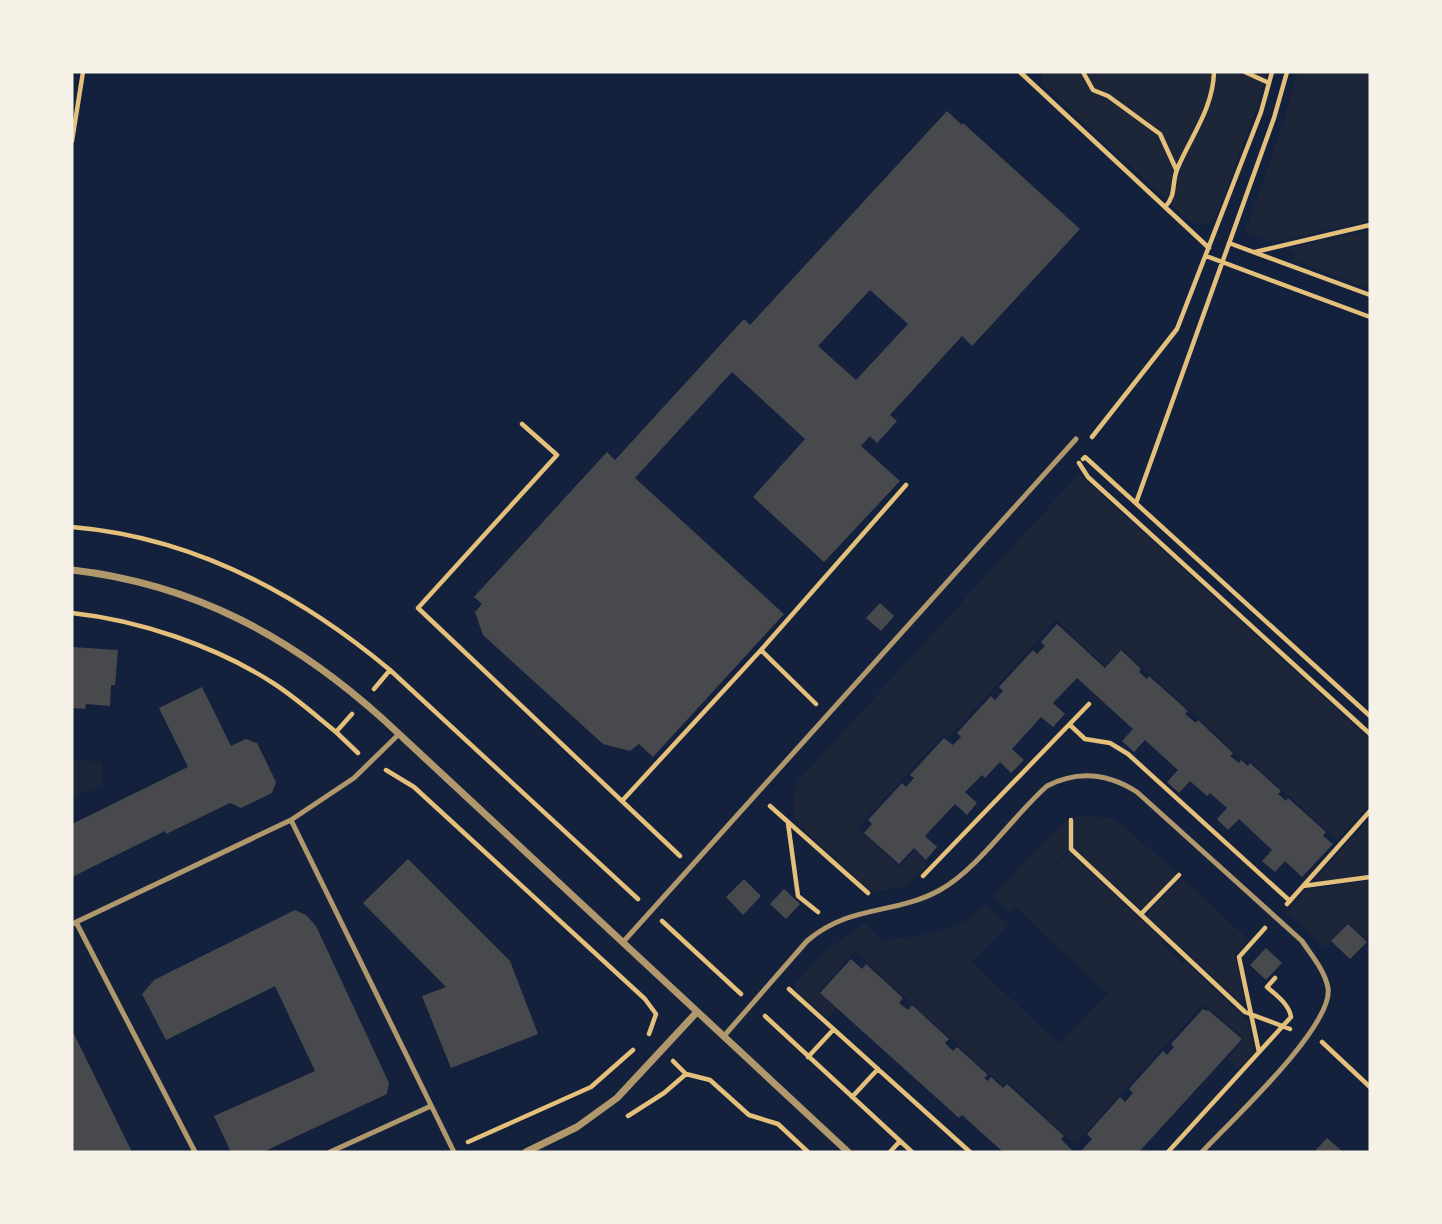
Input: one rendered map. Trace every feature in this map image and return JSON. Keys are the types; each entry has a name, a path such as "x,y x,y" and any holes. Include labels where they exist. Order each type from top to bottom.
{"street":[{"path":"72,570 127,579 222,609 318,665 398,733 848,1152"},
{"path":"526,1152 577,1127 617,1098 696,1012"}],"lane":[{"path":"624,941 1076,439"},
{"path":"195,1152 74,923 291,820 337,791 370,764 398,733"},
{"path":"724,1036 807,941 820,930 846,917 920,900 942,890 962,874 1047,786 1058,780 1080,775 1098,776 1122,782 1138,792 1302,941 1322,971 1328,989 1327,1006 1312,1032 1202,1152"},
{"path":"291,820 453,1151"},
{"path":"331,1152 431,1105"}],"path":[{"path":"72,141 83,72"},
{"path":"1020,72 1026,74 1209,248"},
{"path":"1083,72 1093,90 1108,96 1160,134 1176,170"},
{"path":"1165,207 1174,192 1176,170 1214,88 1214,72"},
{"path":"1245,72 1269,83"},
{"path":"1272,72 1261,112 1173,337 1084,447 1079,465 1088,477 1370,734"},
{"path":"1136,503 1274,118 1287,72"},
{"path":"1254,252 1370,225"},
{"path":"1229,243 1370,295"},
{"path":"1206,256 1370,317"},
{"path":"522,424 558,455 418,608 691,866"},
{"path":"1085,457 1370,716"},
{"path":"622,801 906,485"},
{"path":"73,525 170,545 230,568 294,600 351,638 390,670 912,1152"},
{"path":"72,613 145,627 180,638 270,681 296,698 370,764 414,787 645,999 656,1014 649,1035 662,1052 686,1074 710,1080 749,1115 778,1124 808,1152"},
{"path":"761,649 827,715"},
{"path":"336,732 390,670"},
{"path":"922,878 1089,705"},
{"path":"769,806 871,896 858,900"},
{"path":"1071,820 1071,849 1245,1012 1282,1027 1312,1032 1370,1087"},
{"path":"788,822 798,896 816,913 825,910"},
{"path":"1141,914 1179,875"},
{"path":"1303,886 1370,877"},
{"path":"1168,1152 1291,1017 1290,1010 1267,986 1275,978"},
{"path":"787,987 970,1152"},
{"path":"808,1056 834,1030"},
{"path":"453,1151 591,1087 639,1044"},
{"path":"852,1097 878,1069"},
{"path":"890,1152 900,1141"}],"shaded area":[{"path":"1042,72 1267,72 1258,104 1216,216 1200,225 1188,220 1041,83"},
{"path":"1297,72 1370,72 1370,220 1273,243 1245,232 1284,121"},
{"path":"1370,230 1370,289 1293,260 1295,252 1287,249"},
{"path":"1079,474 1370,740 1370,804 1337,840 1249,759 1246,762 1122,648 1105,666 1056,620 948,738 944,734 857,828 899,867 915,851 926,861 926,866 907,886 872,892 799,825 793,803 798,781"},
{"path":"72,759 102,762 101,785 72,798"},
{"path":"1075,817 1111,818 1177,873 1140,908 1074,849"},
{"path":"1067,819 1068,851 1047,874 1069,852 1163,940 1161,943 1182,964 1185,962 1248,1021 1254,1052 1239,1069 1228,1058 1244,1039 1204,1003 1075,1144 1007,1081 1002,1085 855,952 818,992 836,1009 827,1018 795,990 796,983 826,950 865,923 881,940 923,935 963,922 985,904 1008,925 972,962 1059,1044 1106,995 1111,997 1016,908 1010,913 992,896"},
{"path":"1370,819 1370,874 1317,882 1314,880"},
{"path":"1182,878 1249,940 1235,954 1244,1000 1241,1003 1148,916 1148,912"},
{"path":"1370,880 1370,942 1348,922 1325,947 1286,912 1305,890"}],"building":[{"path":"947,111 1080,229 972,346 962,336 890,415 897,421 877,443 870,436 861,446 900,481 824,562 753,497 805,439 732,372 635,478 784,614 653,757 639,744 630,751 603,744 483,635 475,612 482,604 474,597 607,452 615,460 744,319 750,325","holes":["870,290 908,324 856,380 818,346"]},
{"path":"880,603 894,616 881,631 866,618"},
{"path":"1057,624 1105,668 1121,650 1141,669 1139,672 1147,679 1149,676 1188,711 1185,714 1196,723 1198,720 1233,753 1230,756 1239,763 1241,760 1248,766 1250,763 1281,791 1278,794 1286,801 1288,798 1326,832 1323,836 1333,844 1302,877 1285,861 1275,872 1262,861 1272,850 1239,819 1228,830 1217,819 1227,808 1210,793 1207,796 1190,781 1179,793 1167,782 1178,770 1145,740 1134,752 1122,741 1133,729 1077,678 1053,703 1065,714 1053,727 1041,717 1012,749 1024,760 1011,773 1000,762 985,778 982,775 965,792 977,803 967,815 955,804 925,836 937,847 926,860 914,848 899,864 864,833 872,824 868,820 902,783 906,787 914,778 910,775 944,738 953,745 961,737 957,733 991,696 995,700 1003,691 999,687 1033,650 1037,654 1045,646 1041,642"},
{"path":"72,647 118,650 110,706 86,704 85,709 72,708"},
{"path":"202,687 231,746 246,739 257,743 276,782 272,793 241,808 230,803 166,834 165,831 72,877 72,824 188,767 159,708"},
{"path":"408,859 510,961 538,1034 451,1068 422,996 446,987 363,903"},
{"path":"744,879 761,896 743,915 726,897"},
{"path":"784,889 800,904 786,919 770,904"},
{"path":"295,910 306,915 316,926 389,1083 387,1094 263,1152 231,1152 214,1116 315,1071 275,986 166,1040 142,994 154,980"},
{"path":"1348,924 1367,942 1350,959 1331,941"},
{"path":"1266,948 1282,963 1266,980 1250,965"},
{"path":"851,959 862,969 866,964 903,998 899,1003 908,1010 912,1005 949,1039 945,1043 953,1051 957,1047 988,1075 984,1078 988,1081 991,1077 1003,1088 1007,1084 1064,1136 1061,1139 1074,1152 1003,1152 962,1115 959,1118 820,993"},
{"path":"1203,1009 1208,1010 1242,1039 1139,1152 1080,1152 1092,1139 1087,1134 1120,1097 1125,1102 1133,1093 1129,1089 1163,1051 1167,1055 1174,1047 1171,1044"},
{"path":"72,1030 132,1152 72,1152"},
{"path":"1327,1138 1343,1152 1314,1152"}]}
